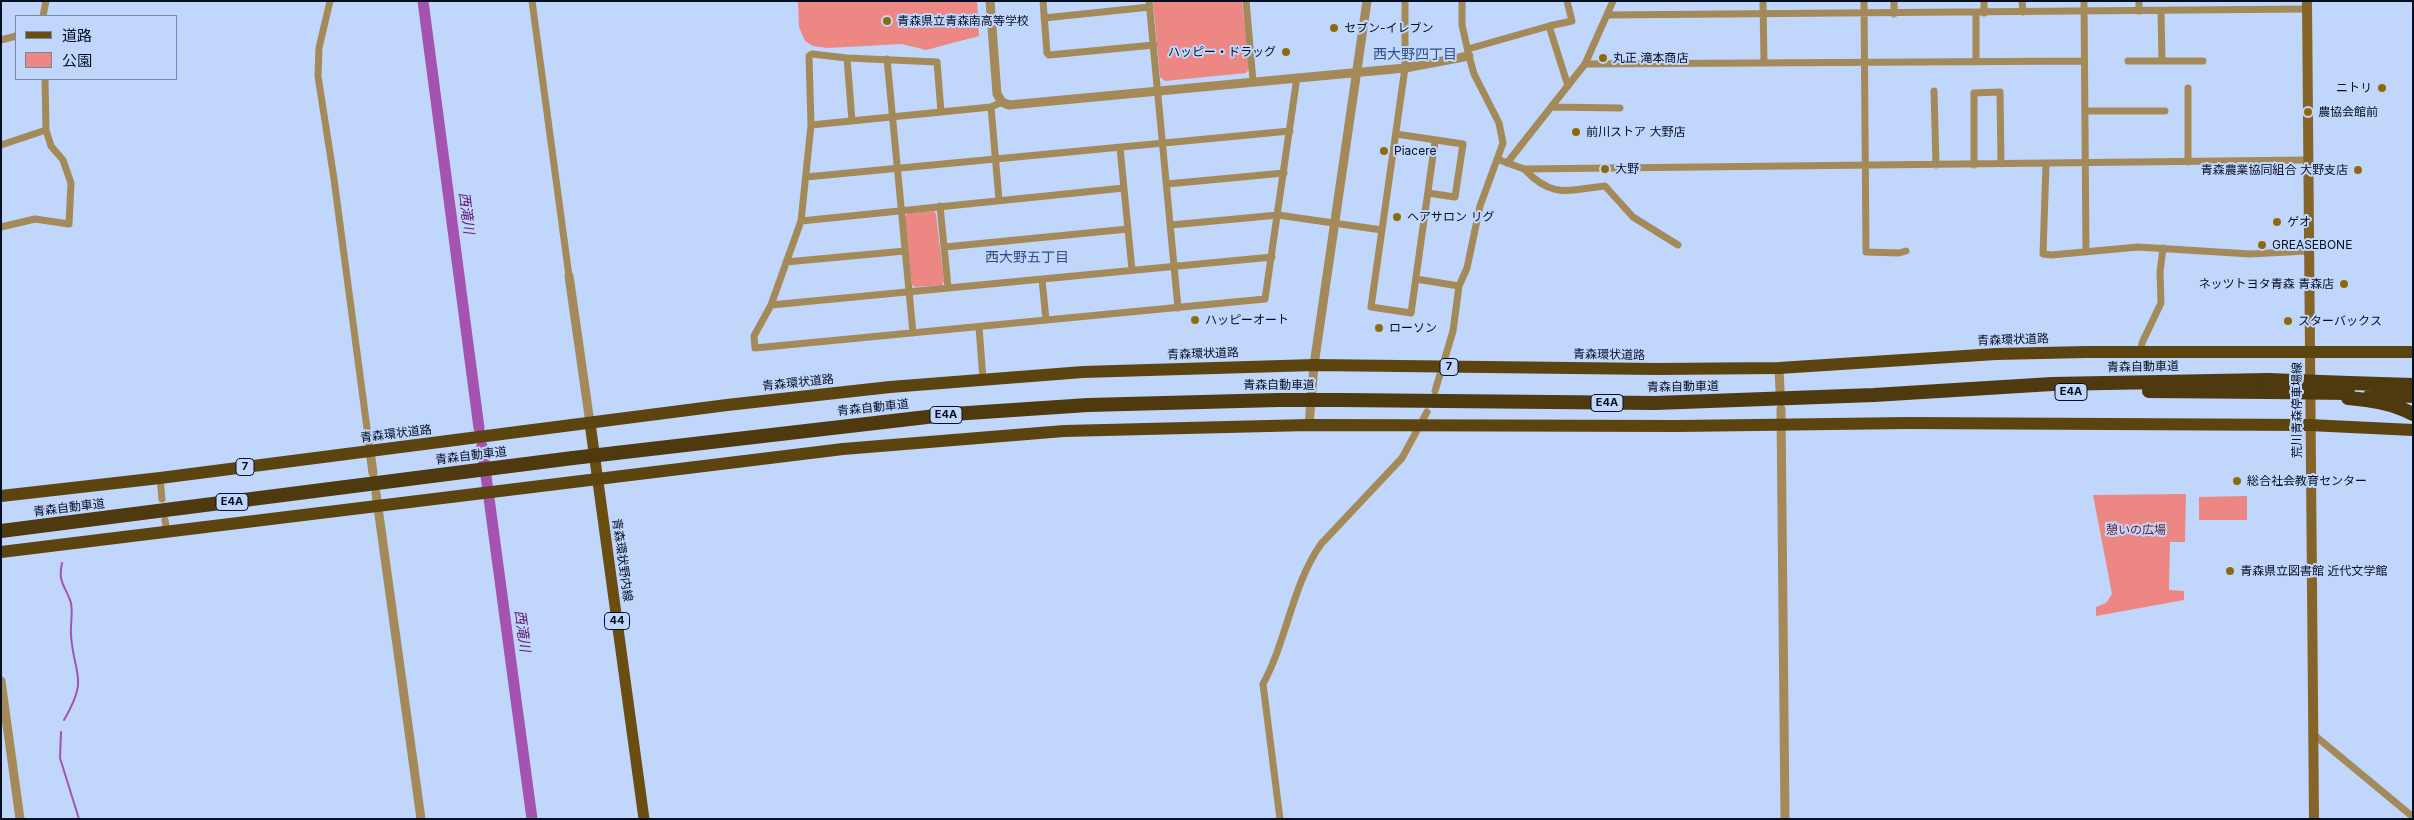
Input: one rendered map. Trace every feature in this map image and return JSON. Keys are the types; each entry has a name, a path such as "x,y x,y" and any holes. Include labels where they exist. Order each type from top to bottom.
{"highway":[{"name":"青森環状道路","path":"1,496 160,478 881,388 983,379 1165,368 1314,365 1657,370 1779,368 1996,354 2141,351 2413,352"},
{"path":"2348,388 2413,378"},
{"name":"青森自動車道","path":"2272,384 2301,392 2413,385"},
{"name":"青森自動車道","path":"1,531 616,453 953,414 1088,405 1278,400 1655,403 1874,395 2146,391 2272,384 2348,388 2413,396"},
{"path":"2348,388 2375,401 2407,411"},
{"path":"1,552 166,526 378,506 833,451 944,440 1138,428 1310,425 1678,426 1781,423 2309,424 2413,430"}],"main road":[{"name":"荒川青森停車場線","path":"2307,5 2309,424 2314,819"},
{"name":"青森環状野内線","path":"590,423 644,819"}],"street":[{"path":"43,15 46,1"},
{"path":"330,1 319,48 318,76 334,178 373,474"},
{"path":"532,1 590,423"},
{"path":"990,1 998,94 1002,102 1009,105 1356,71 1405,68 1468,52 1549,26 1572,21 1567,1"},
{"path":"1043,1 1047,53 1049,55 1154,45"},
{"path":"1246,1 1254,81"},
{"path":"1310,425 1314,365 1367,1"},
{"path":"1405,1 1405,68 1371,307 1411,313 1435,141"},
{"path":"1434,391 1444,367 1453,331 1459,286 1467,268 1484,193 1503,143 1500,123 1474,74 1462,25 1462,1"},
{"path":"1507,163 1585,64 1613,1"},
{"path":"1763,1 1764,63"},
{"path":"1864,1 1866,252 1899,253 1906,251"},
{"path":"1894,1 1894,14"},
{"path":"1984,1 1984,13"},
{"path":"2022,1 2023,12"},
{"path":"2084,1 2086,252"},
{"path":"2139,11 2140,1"},
{"path":"1044,18 1150,4 1178,308"},
{"path":"1607,15 2161,11 2307,5"},
{"path":"2161,11 2162,61"},
{"path":"1976,13 1976,62"},
{"path":"1549,26 1568,86"},
{"path":"1,40 15,36"},
{"path":"942,112 937,62 847,58 812,54 809,56 811,124 801,221 771,305 754,336 755,348 1266,299 1297,77"},
{"path":"847,58 852,121"},
{"path":"886,60 913,333"},
{"path":"2128,61 2203,60"},
{"path":"1585,64 2084,61"},
{"path":"1,227 34,219 69,224 71,183 63,160 51,146 46,130 45,80"},
{"path":"2188,88 2188,162"},
{"path":"1934,91 1936,165"},
{"path":"1974,165 1974,92 2000,92 2001,164"},
{"path":"811,124 991,107 1002,102"},
{"path":"991,107 1000,200"},
{"path":"1552,107 1620,108"},
{"path":"2085,111 2165,110"},
{"path":"1,145 46,130"},
{"path":"806,177 1290,131"},
{"path":"1396,134 1463,144 1455,197 1428,193"},
{"path":"1120,148 1132,270"},
{"path":"1497,159 1524,168 1974,165 2309,160"},
{"path":"2046,164 2043,254 2138,247 2250,254 2308,251"},
{"path":"1524,168 1546,188 1554,191 1605,186 1633,217 1678,246"},
{"path":"1167,184 1284,173"},
{"path":"801,221 1124,188"},
{"path":"940,206 948,288"},
{"path":"1171,225 1278,215 1382,230"},
{"path":"944,247 1128,229"},
{"path":"2141,351 2142,343 2161,303 2160,272 2163,248"},
{"path":"786,262 905,251"},
{"path":"771,305 1272,257"},
{"path":"1042,279 1046,320"},
{"path":"1416,280 1459,286"},
{"path":"979,327 983,379"},
{"path":"1779,368 1780,390"},
{"path":"1780,409 1786,819"},
{"path":"1280,819 1263,684 1273,666 1304,574 1314,555 1321,544 1402,458 1426,412"},
{"path":"160,478 162,499"},
{"path":"376,493 421,819"},
{"path":"1,681 20,819"},
{"path":"2313,734 2413,817"}],"green space":[{"name":"青森県立青森南高等学校","path":"798,1 977,1 979,36 926,50 902,44 828,48 813,46 805,41 799,27"},
{"path":"1153,1 1242,1 1249,69 1246,73 1165,81 1160,77"},
{"path":"934,211 936,214 944,281 942,285 915,287 912,285 905,216 908,213"},
{"name":"憩いの広場","path":"2186,494 2185,542 2170,542 2169,590 2184,591 2184,600 2096,616 2096,607 2106,603 2112,594 2093,495"},
{"path":"2247,496 2247,520 2199,520 2199,497"}],"waterway":[{"name":"西滝川","path":"423,1 479,428"},
{"name":"西滝川","path":"482,446 532,819"},
{"path":"62,563 61,579 71,604 71,635 78,677 76,694 64,720"},
{"path":"61,732 60,758 79,819"}],"place":[{"name":"青森県立青森南高等学校","path":"887,21"},
{"name":"セブン-イレブン","path":"1334,28"},
{"name":"ハッピー・ドラッグ","path":"1286,52"},
{"name":"丸正 滝本商店","path":"1603,58"},
{"name":"ニトリ","path":"2382,88"},
{"name":"農協会館前","path":"2308,112"},
{"name":"前川ストア 大野店","path":"1576,132"},
{"name":"Piacere","path":"1384,151"},
{"name":"大野","path":"1605,169"},
{"name":"青森農業協同組合 大野支店","path":"2358,170"},
{"name":"ヘアサロン リグ","path":"1397,217"},
{"name":"ゲオ","path":"2277,222"},
{"name":"GREASEBONE","path":"2262,245"},
{"name":"ネッツトヨタ青森 青森店","path":"2344,284"},
{"name":"ハッピーオート","path":"1195,320"},
{"name":"スターバックス","path":"2288,321"},
{"name":"ローソン","path":"1379,328"},
{"name":"総合社会教育センター","path":"2237,481"},
{"name":"青森県立図書館 近代文学館","path":"2230,571"}],"district":[{"name":"西大野四丁目","path":"1415,55"},
{"name":"西大野五丁目","path":"1027,258"}]}
